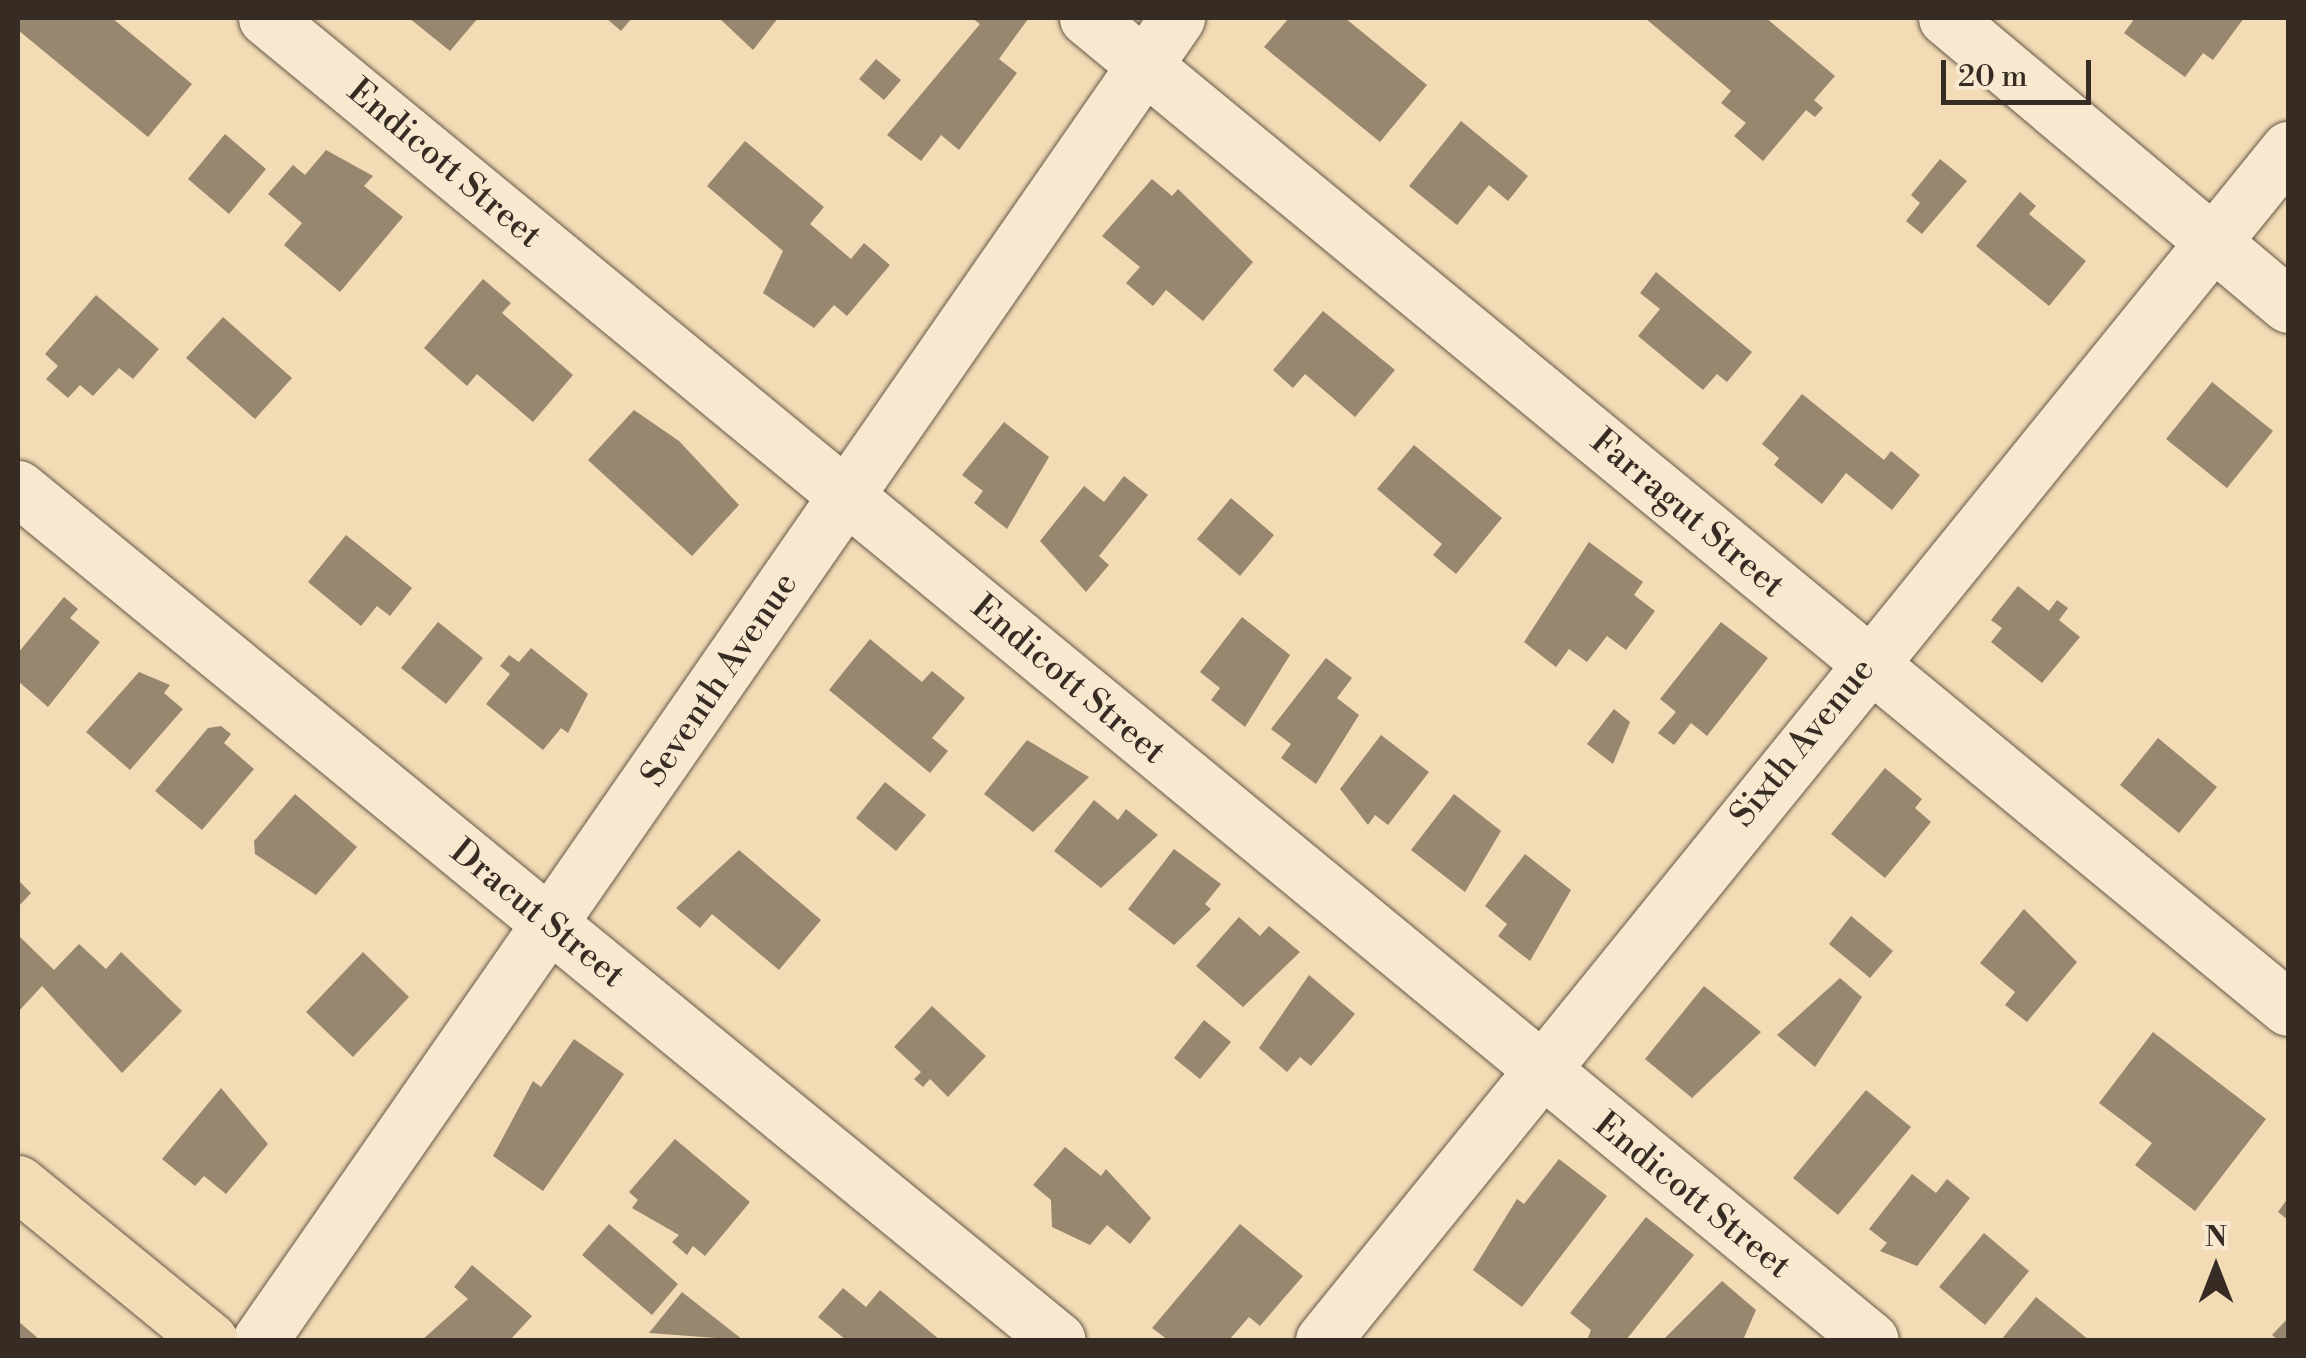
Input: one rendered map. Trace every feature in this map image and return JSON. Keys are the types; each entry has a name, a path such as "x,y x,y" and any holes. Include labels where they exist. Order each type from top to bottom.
{"main road":[{"path":"18,1183 210,1340"}],"street":[{"name":"Endicott Street","path":"266,18 1536,1070 1871,1340"},
{"name":"Farragut Street","path":"1086,18 2288,1008"},
{"name":"Seventh Avenue","path":"260,1340 553,927 843,499 1177,18"},
{"path":"1946,18 2288,305"},
{"name":"Sixth Avenue","path":"1323,1340 1536,1070 2288,149"},
{"name":"Dracut Street","path":"18,488 1058,1340"}],"building":[{"path":"18,18 112,18 192,84 148,137 18,30"},
{"path":"409,18 478,18 450,51"},
{"path":"606,18 632,18 621,31"},
{"path":"719,18 778,18 753,50"},
{"path":"972,18 1028,19 999,59 1017,73 959,150 941,135 921,161 887,135 980,24"},
{"path":"1289,18 1345,18 1427,85 1380,142 1264,47"},
{"path":"1645,18 1766,18 1835,76 1814,100 1823,108 1815,117 1806,110 1763,161 1734,136 1746,123 1721,103 1731,91"},
{"path":"2135,18 2244,18 2213,60 2203,53 2185,77 2124,33"},
{"path":"876,59 901,80 884,100 859,79"},
{"path":"1461,121 1528,176 1508,201 1489,185 1457,225 1409,186"},
{"path":"225,134 266,169 229,214 188,179"},
{"path":"745,141 824,207 810,224 851,259 864,243 890,265 847,316 834,305 814,328 763,293 783,251 707,186"},
{"path":"326,150 373,176 364,186 403,217 340,292 284,245 302,223 268,194 293,165 305,175"},
{"path":"1940,159 1967,181 1922,234 1906,221 1920,203 1911,195"},
{"path":"1152,179 1172,196 1178,189 1253,262 1203,321 1166,290 1153,306 1126,283 1140,267 1102,236"},
{"path":"2020,192 2036,206 2029,214 2086,261 2049,306 1976,246"},
{"path":"1656,272 1752,352 1727,382 1717,374 1703,390 1638,336 1660,309 1640,293"},
{"path":"483,279 511,303 502,313 573,375 533,422 477,374 467,386 424,348"},
{"path":"96,295 159,349 133,379 119,368 93,396 80,385 68,398 46,379 58,366 45,354"},
{"path":"1323,311 1395,370 1355,417 1305,374 1293,388 1273,370"},
{"path":"223,317 292,378 255,419 186,358"},
{"path":"2212,382 2273,431 2227,488 2166,439"},
{"path":"1802,394 1884,460 1891,451 1920,475 1892,510 1846,473 1822,504 1774,465 1779,458 1762,444"},
{"path":"634,410 679,441 739,505 692,556 588,460"},
{"path":"1004,422 1049,457 1007,529 974,503 983,491 962,475"},
{"path":"1414,445 1502,518 1456,574 1433,555 1442,544 1377,489"},
{"path":"1124,476 1148,495 1099,556 1109,565 1086,592 1040,541 1084,486 1104,502"},
{"path":"1231,498 1274,535 1240,576 1197,539"},
{"path":"346,535 412,588 390,616 377,606 361,626 308,582"},
{"path":"1589,542 1643,582 1634,595 1655,611 1626,650 1607,636 1587,662 1569,649 1556,667 1524,642"},
{"path":"2018,586 2049,611 2057,600 2068,608 2059,620 2080,637 2042,683 1991,642 2002,628 1991,620"},
{"path":"64,597 78,609 70,618 100,642 48,707 18,681 18,653"},
{"path":"1242,617 1290,655 1245,727 1211,700 1220,688 1200,672"},
{"path":"438,622 483,658 446,704 401,668"},
{"path":"1721,622 1768,658 1707,736 1691,723 1674,745 1658,733 1676,712 1660,699"},
{"path":"870,639 922,682 932,671 965,698 932,738 948,751 930,773 829,690"},
{"path":"531,648 588,694 568,733 561,728 543,750 486,704 510,674 500,666 509,655 519,662"},
{"path":"1326,658 1352,678 1337,698 1359,715 1316,784 1281,758 1291,744 1271,729"},
{"path":"139,672 170,685 164,693 183,709 130,770 86,732"},
{"path":"1614,709 1630,722 1613,764 1587,744"},
{"path":"221,726 231,734 224,743 254,769 202,830 155,791 208,728"},
{"path":"1381,735 1429,772 1388,825 1375,815 1368,825 1340,789"},
{"path":"2158,738 2217,787 2179,833 2120,785"},
{"path":"1027,740 1089,777 1033,832 984,794"},
{"path":"1885,768 1922,799 1915,808 1931,822 1885,878 1831,834"},
{"path":"885,782 926,815 896,851 856,818"},
{"path":"295,794 357,847 316,895 255,854 254,841"},
{"path":"1454,794 1501,831 1465,892 1411,850"},
{"path":"1094,800 1118,820 1126,809 1158,835 1101,888 1054,851"},
{"path":"1174,849 1221,884 1205,904 1211,909 1174,945 1128,909"},
{"path":"739,850 821,920 779,970 712,914 700,928 676,908"},
{"path":"1525,854 1571,890 1530,961 1498,936 1507,924 1485,906"},
{"path":"18,880 31,893 18,907"},
{"path":"2024,909 2077,962 2027,1022 2005,1005 2015,992 1980,963"},
{"path":"1851,916 1893,951 1870,978 1829,944"},
{"path":"1239,917 1260,936 1269,926 1300,952 1243,1007 1196,966"},
{"path":"18,935 54,970 79,944 106,969 121,952 182,1011 122,1073 42,986 18,1012"},
{"path":"363,952 409,997 353,1057 306,1012"},
{"path":"1309,975 1355,1014 1311,1066 1300,1057 1287,1072 1259,1048"},
{"path":"1840,978 1862,997 1815,1067 1777,1035"},
{"path":"1704,986 1761,1032 1692,1098 1645,1059"},
{"path":"932,1006 986,1056 948,1097 930,1079 923,1087 914,1079 921,1072 894,1047"},
{"path":"1204,1020 1231,1042 1200,1079 1174,1058"},
{"path":"2153,1032 2266,1119 2195,1211 2135,1165 2152,1143 2099,1103"},
{"path":"574,1039 624,1074 543,1191 493,1156 533,1081 541,1087"},
{"path":"221,1088 268,1144 226,1194 204,1176 195,1186 162,1159"},
{"path":"1866,1090 1911,1127 1838,1215 1793,1178"},
{"path":"675,1139 750,1202 705,1256 693,1246 687,1255 672,1242 679,1235 632,1208 638,1200 629,1192"},
{"path":"1065,1147 1101,1176 1106,1169 1151,1218 1130,1244 1107,1225 1090,1245 1052,1227 1051,1200 1033,1185"},
{"path":"1559,1159 1607,1196 1522,1307 1473,1270 1517,1199 1524,1204"},
{"path":"1912,1174 1936,1193 1947,1179 1970,1198 1917,1266 1880,1251 1887,1243 1869,1229"},
{"path":"2288,1198 2288,1220 2278,1212"},
{"path":"1646,1217 1694,1255 1626,1340 1587,1340 1591,1330 1570,1313"},
{"path":"609,1224 678,1284 652,1315 582,1255"},
{"path":"1240,1224 1303,1276 1260,1326 1249,1317 1229,1340 1168,1340 1152,1328"},
{"path":"1984,1233 2029,1271 1985,1325 1939,1287"},
{"path":"472,1265 532,1316 510,1340 422,1340 468,1299 454,1287"},
{"path":"1722,1281 1756,1310 1743,1340 1663,1340"},
{"path":"843,1288 866,1307 880,1290 940,1340 846,1340 818,1317"},
{"path":"682,1292 743,1340 649,1333"},
{"path":"2036,1297 2089,1340 2001,1340"},
{"path":"2288,1318 2288,1340 2278,1340 2272,1335"},
{"path":"18,1321 40,1340 18,1340"}]}
